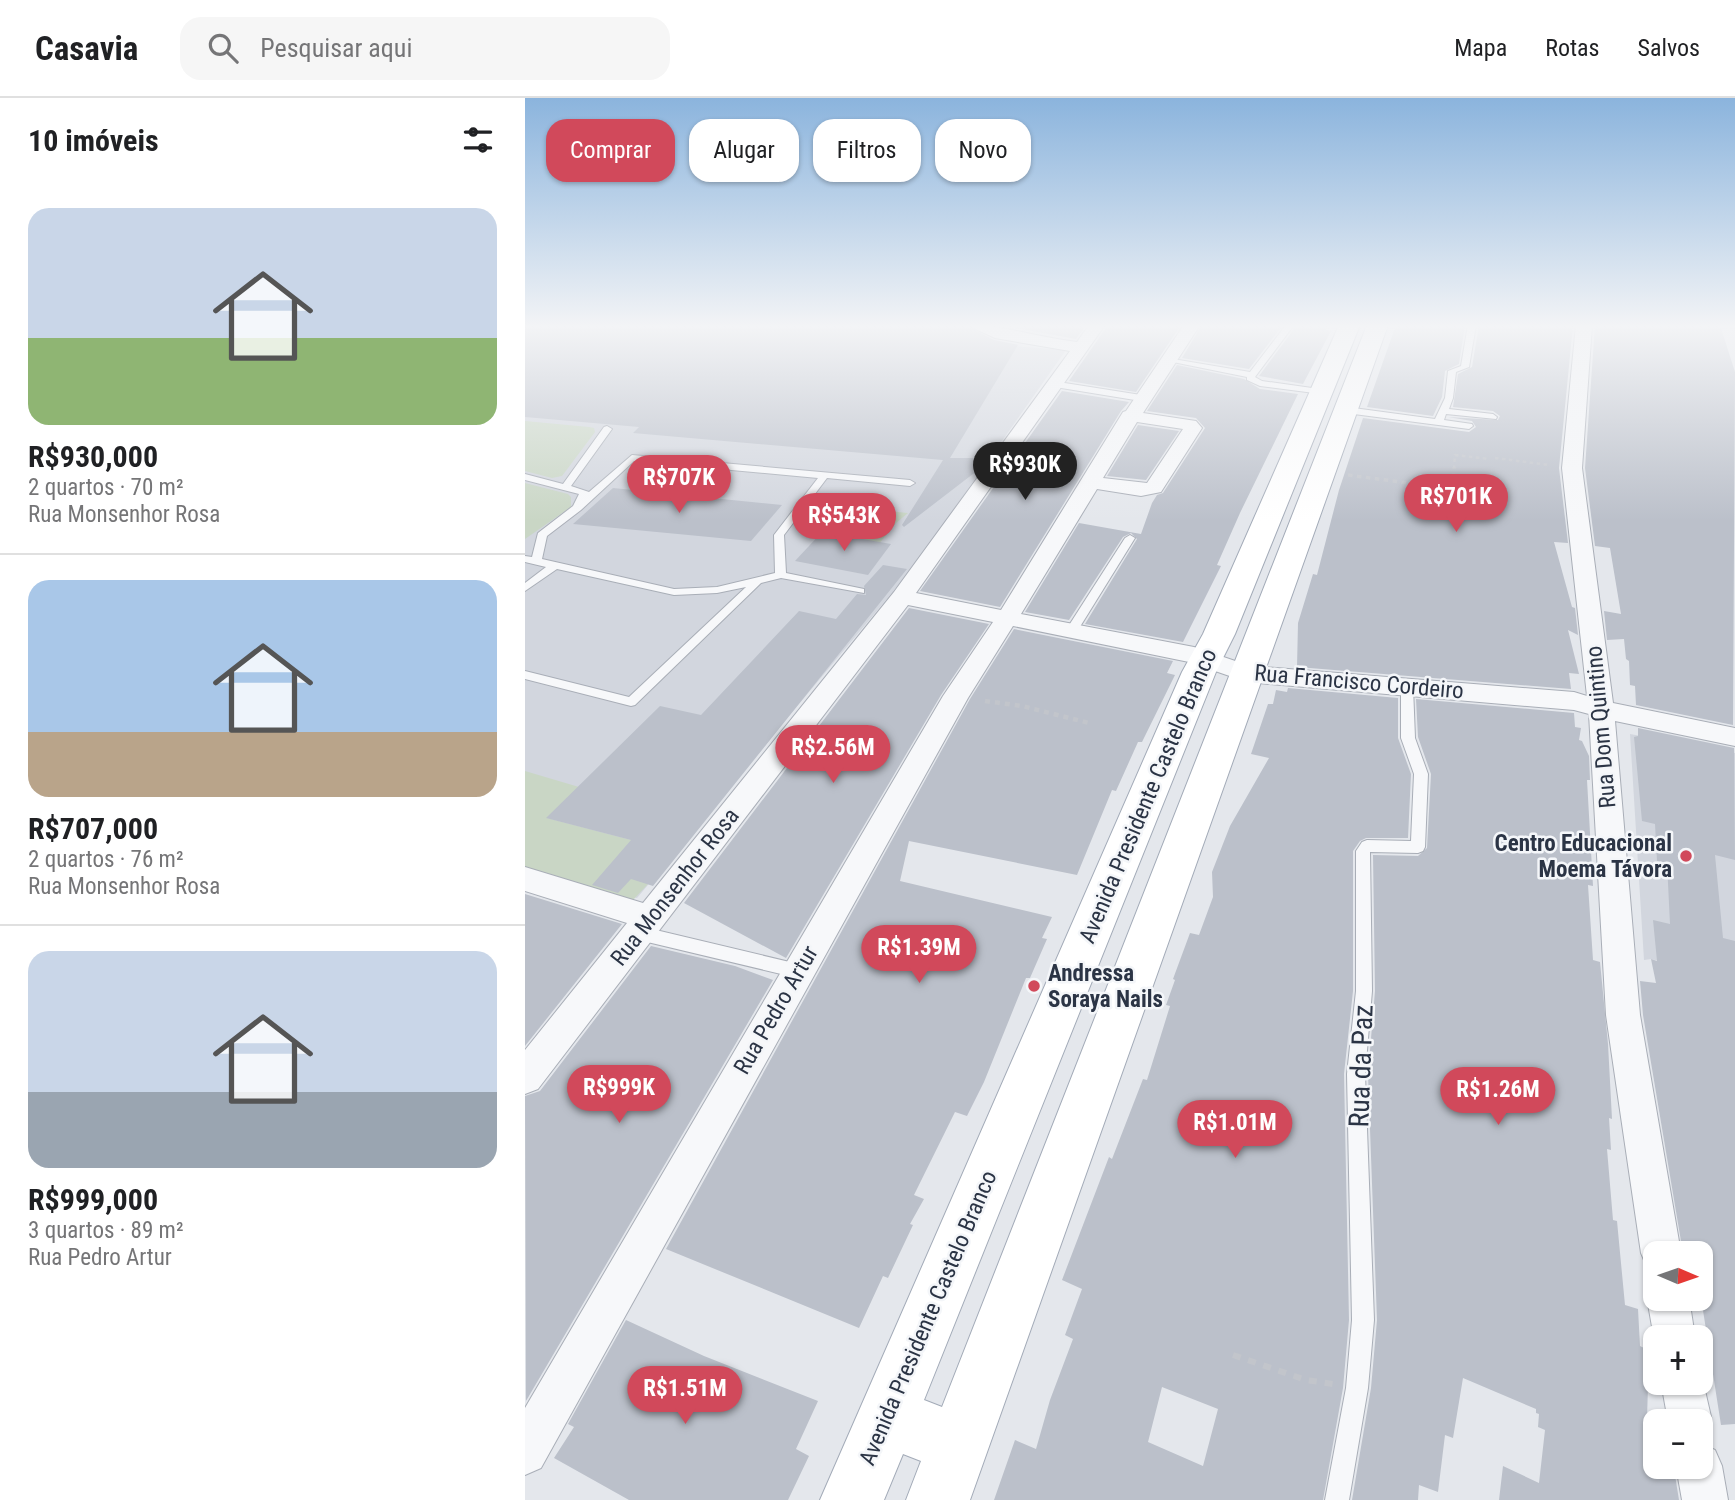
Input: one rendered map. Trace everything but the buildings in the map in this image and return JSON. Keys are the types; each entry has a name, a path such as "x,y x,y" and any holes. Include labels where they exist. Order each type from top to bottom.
{"main road":[{"name":"Avenida Presidente Castelo Branco","path":"852,1500 886,1417 1226,666 1323,472 1354,390"},
{"name":"Avenida Presidente Castelo Branco","path":"938,1500 1226,666 1219,634 1319,392"},
{"path":"886,1417 959,1444"}],"street":[{"name":"Rua Monsenhor Rosa","path":"525,1076 645,925 897,597 1047,390"},
{"name":"Rua Pedro Artur","path":"525,1452 956,696 1010,618 1146,390"},
{"name":"Rua Dom Quintino","path":"1577,390 1572,468 1601,708 1623,1015 1659,1241"},
{"path":"1319,392 1349,403"},
{"path":"1092,482 1141,490 1154,488 1193,428 1190,425 1129,416"},
{"name":"Rua Francisco Cordeiro","path":"897,597 1072,630 1226,666 1407,687 1574,701 1735,737"},
{"path":"525,879 645,925"},
{"path":"1701,1479 1705,1500"}],"lane":[{"path":"1093,390 1141,398"},
{"path":"1309,390 1319,392"},
{"path":"1438,423 1450,390"},
{"path":"1349,403 1438,423 1469,426"},
{"path":"1444,411 1493,417"},
{"path":"565,488 607,429"},
{"path":"860,591 781,575 717,590 674,592 530,560 542,535 577,508 632,458 910,483"},
{"path":"781,575 779,535 824,475"},
{"path":"525,477 585,493 577,508"},
{"path":"1072,630 1131,538"},
{"path":"525,588 554,566"},
{"path":"525,675 631,702 758,581"},
{"name":"Rua da Paz","path":"1338,1500 1357,1388 1363,1320 1356,1074 1364,991 1363,851 1367,846 1419,847 1421,774 1408,738 1407,687"},
{"path":"645,925 798,971"}],"path":[{"path":"1323,472 1453,489 1455,455 1489,459"},
{"path":"1495,458 1572,468"},
{"path":"956,696 1021,706 1089,723"},
{"path":"1233,1355 1306,1380 1357,1388"}],"shaded area":[{"path":"525,390 1038,390 911,570 637,898 525,872"},
{"name":"Centro Educacional Moema Távora","path":"1630,734 1735,753 1735,979 1651,959 1644,960"}],"green space":[{"path":"525,421 589,427 594,428 595,432 562,476 552,478 525,471"},
{"path":"525,483 568,494 571,497 571,507 525,539"},
{"path":"817,504 908,513 896,523 861,566 837,566 859,538 822,532 825,517"},
{"path":"525,771 579,787 547,818 631,840 648,884 633,900 525,872"}],"place":[{"name":"Centro Educacional Moema Távora","path":"1686,856"},
{"name":"Andressa Soraya Nails","path":"1034,986"}]}
